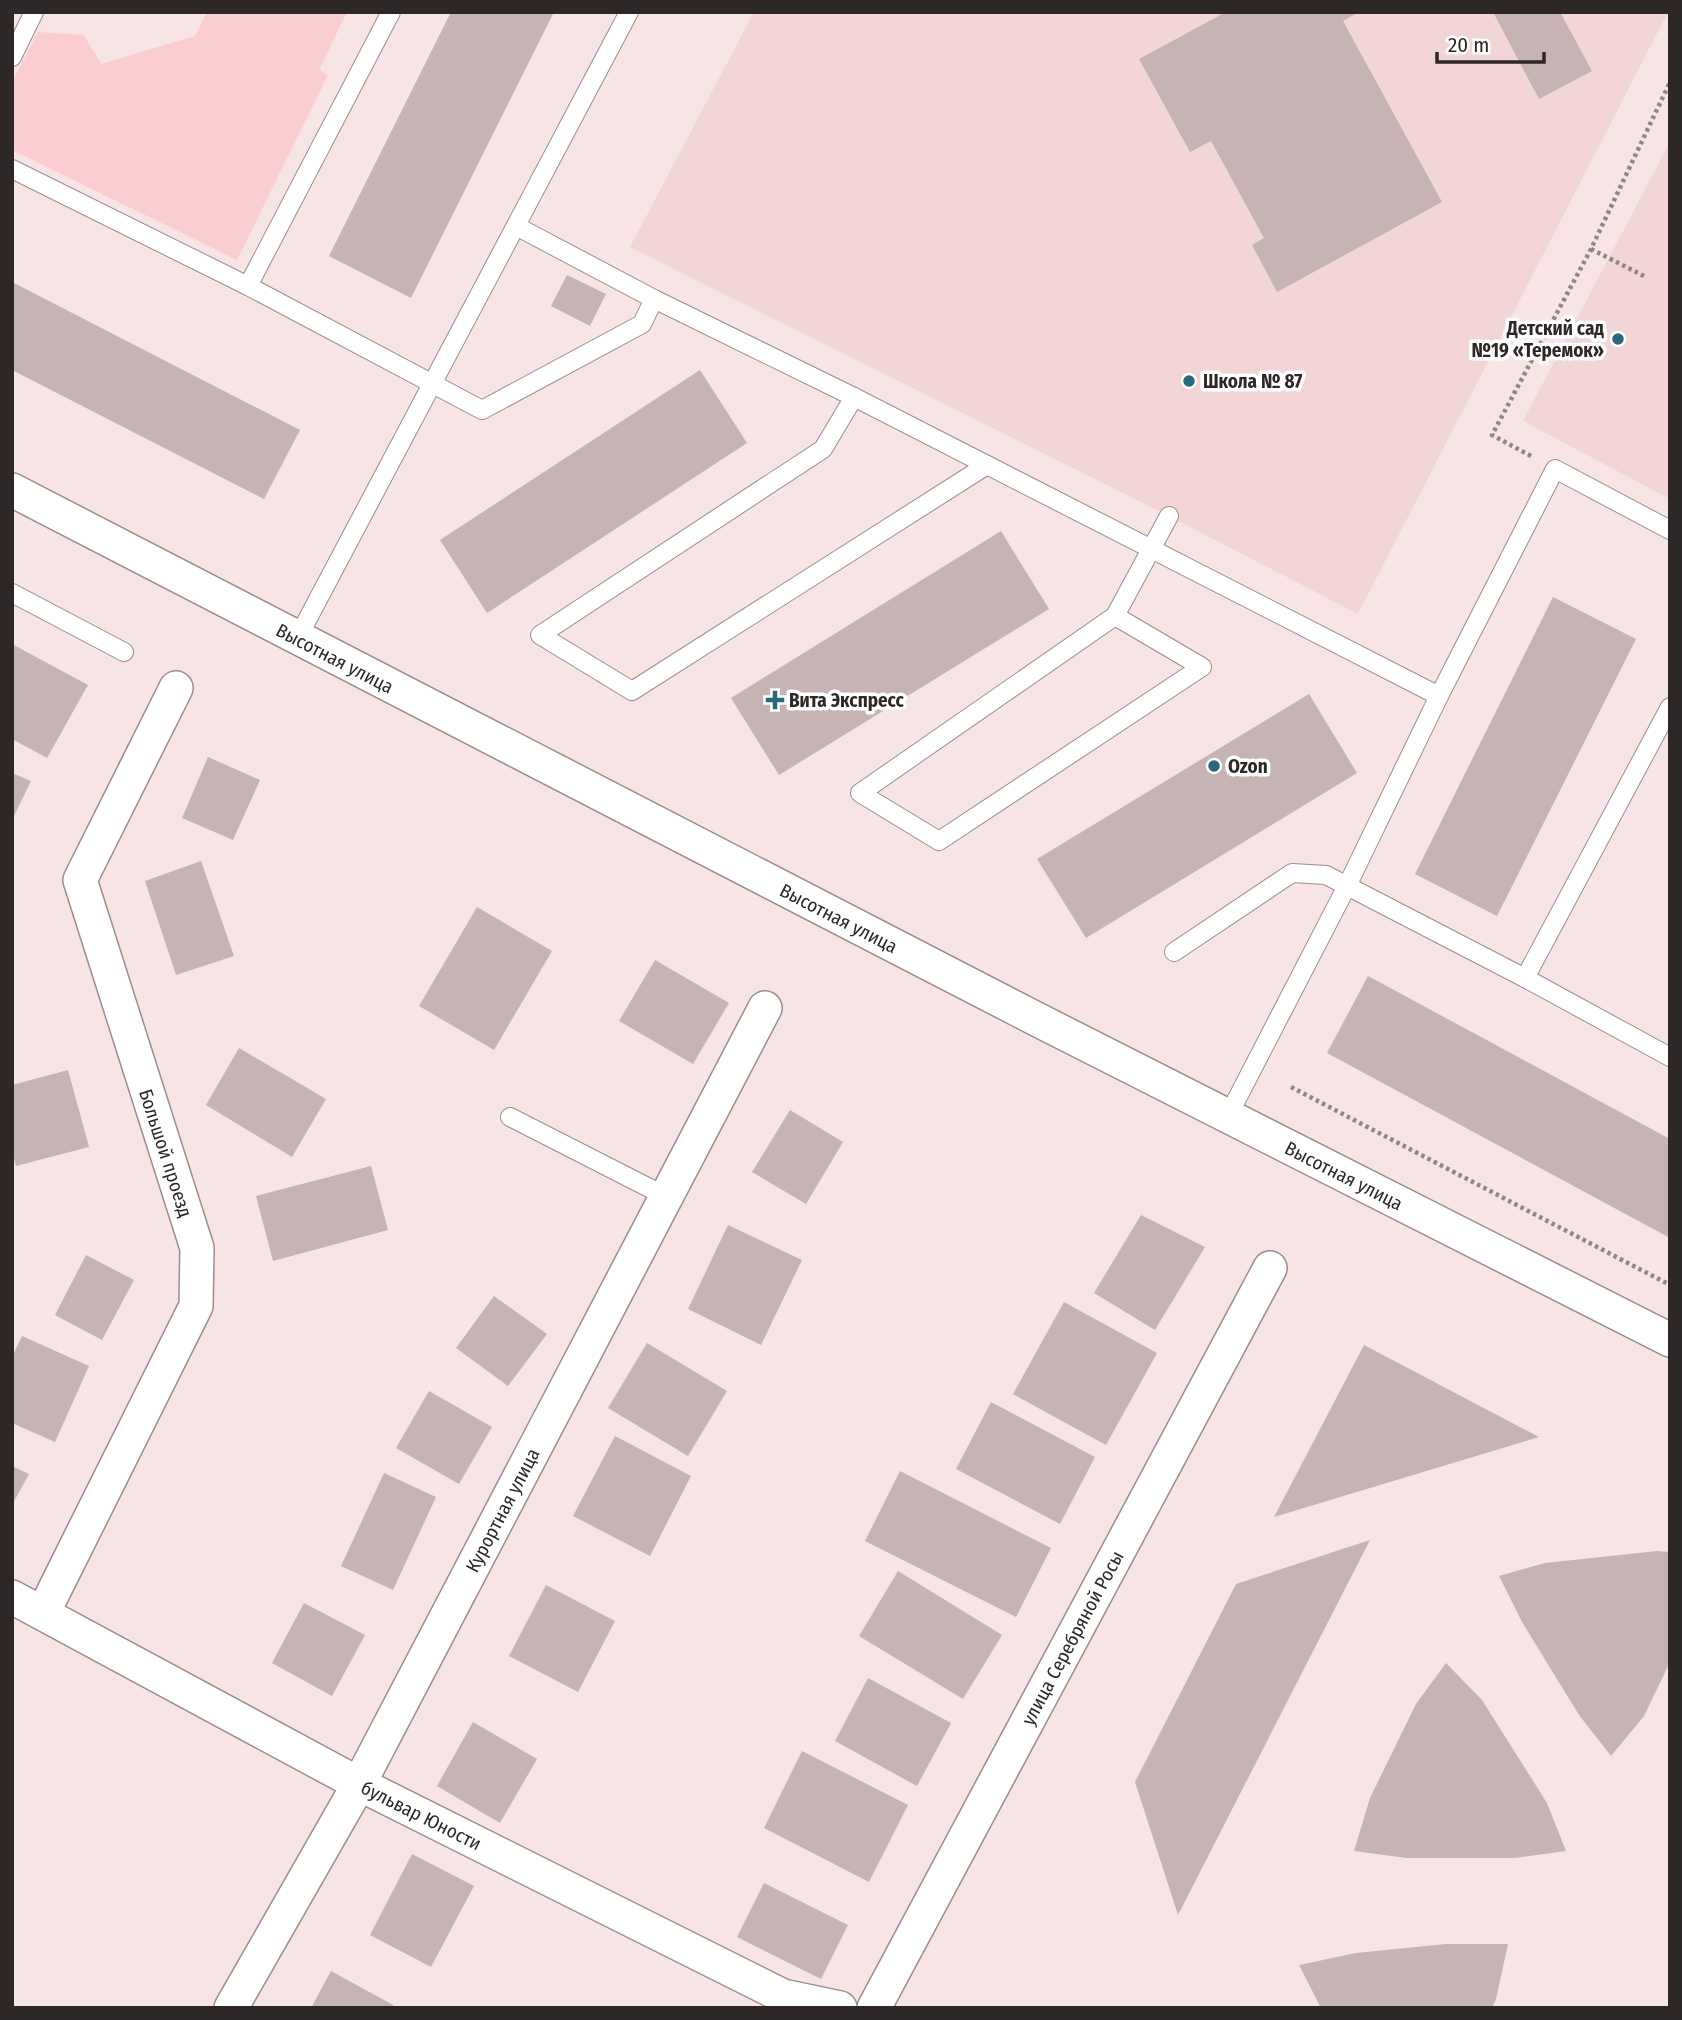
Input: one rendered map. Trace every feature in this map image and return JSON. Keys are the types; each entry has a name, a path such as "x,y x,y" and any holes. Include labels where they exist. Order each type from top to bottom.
{"street":[{"name":"Высотная улица","path":"13,493 1227,1118 1670,1340"},
{"name":"Большой проезд","path":"43,1613 196,1306 197,1248 80,880 176,688"},
{"name":"Курортная улица","path":"230,2008 359,1784 765,1008"},
{"name":"улица Серебряной Росы","path":"874,2008 1270,1268"},
{"name":"бульвар Юности","path":"12,1597 359,1784 783,1996 840,2008"}],"lane":[{"path":"12,57 34,12"},
{"path":"248,286 391,12"},
{"path":"297,639 629,12"},
{"path":"12,169 248,286 482,410 642,324 654,299"},
{"path":"516,226 654,299 854,397 1439,696"},
{"path":"854,397 823,449 540,635 632,691 987,465"},
{"path":"1227,1118 1348,884 1439,696 1555,469 1670,530"},
{"path":"1115,616 1202,667 939,841 860,793 1115,616 1169,516"},
{"path":"12,593 124,652"},
{"path":"1525,978 1670,708"},
{"path":"1174,952 1292,873 1326,874 1670,1057"},
{"path":"510,1118 665,1196"}],"path":[{"path":"1555,469 1492,435 1591,249 1670,82"},
{"path":"1591,249 1644,276"},
{"path":"1291,1087 1670,1285"}],"shaded area":[{"path":"207,12 347,12 319,70 328,75 237,260 12,150 12,82 38,32 84,35 101,64 195,36"},
{"name":"Школа № 87","path":"754,12 1668,12 1358,614 1169,516 630,247"},
{"name":"Детский сад №19 «Теремок»","path":"1670,142 1670,499 1523,421"}],"building":[{"path":"451,12 554,12 411,298 329,256"},
{"path":"1226,12 1359,12 1343,21 1442,202 1277,292 1252,245 1264,238 1211,141 1190,152 1139,59"},
{"path":"1493,12 1560,12 1592,71 1539,99"},
{"path":"567,275 606,294 590,326 551,306"},
{"path":"12,282 300,430 264,499 12,370"},
{"path":"700,370 747,443 487,613 440,540"},
{"path":"1001,531 1049,609 779,775 731,698"},
{"path":"1553,597 1636,639 1497,916 1415,874"},
{"path":"12,644 88,685 47,758 12,739"},
{"path":"1309,694 1357,773 1086,938 1037,859"},
{"path":"208,757 260,780 233,840 182,818"},
{"path":"12,773 31,781 12,820"},
{"path":"201,861 234,956 176,975 145,881"},
{"path":"477,907 552,951 494,1050 419,1006"},
{"path":"655,960 729,1003 693,1064 619,1021"},
{"path":"1368,976 1670,1139 1670,1238 1327,1053"},
{"path":"239,1048 326,1099 292,1157 206,1105"},
{"path":"68,1070 89,1147 16,1166 12,1152 12,1085"},
{"path":"790,1110 843,1142 806,1204 752,1172"},
{"path":"371,1166 388,1230 273,1261 256,1196"},
{"path":"1141,1215 1205,1247 1155,1330 1094,1293"},
{"path":"728,1225 802,1260 761,1345 688,1309"},
{"path":"86,1255 134,1280 102,1340 55,1315"},
{"path":"494,1296 547,1334 508,1386 456,1348"},
{"path":"1064,1302 1157,1353 1106,1445 1013,1394"},
{"path":"22,1336 89,1366 55,1442 12,1423 12,1357"},
{"path":"647,1343 727,1391 688,1456 608,1408"},
{"path":"1364,1345 1539,1437 1274,1517"},
{"path":"429,1391 492,1427 459,1484 396,1448"},
{"path":"991,1402 1095,1457 1060,1524 956,1469"},
{"path":"615,1436 691,1476 650,1556 573,1516"},
{"path":"12,1466 29,1474 12,1505"},
{"path":"900,1471 1051,1548 1016,1617 865,1541"},
{"path":"384,1473 436,1497 393,1590 341,1566"},
{"path":"1370,1540 1178,1915 1135,1782 1236,1584"},
{"path":"1657,1551 1670,1552 1670,1662 1644,1716 1611,1756 1579,1715 1522,1622 1499,1576 1545,1563"},
{"path":"898,1571 1002,1635 963,1699 859,1636"},
{"path":"546,1585 615,1621 578,1692 509,1656"},
{"path":"304,1603 365,1635 332,1696 272,1663"},
{"path":"1446,1663 1482,1700 1547,1803 1566,1851 1515,1858 1407,1858 1354,1851 1370,1798 1416,1704"},
{"path":"868,1678 951,1723 917,1786 835,1741"},
{"path":"473,1722 537,1759 500,1823 437,1786"},
{"path":"802,1751 908,1805 869,1882 764,1828"},
{"path":"412,1854 474,1886 431,1967 370,1935"},
{"path":"764,1883 848,1925 821,1979 737,1937"},
{"path":"1446,1944 1508,1944 1492,2008 1321,2008 1299,1965 1356,1953"},
{"path":"331,1971 393,2005 392,2008 311,2008"}],"place":[{"name":"Детский сад №19 «Теремок»","path":"1618,339"},
{"name":"Школа № 87","path":"1189,381"},
{"name":"Вита Экспресс","path":"775,700"},
{"name":"Ozon","path":"1214,766"}]}
